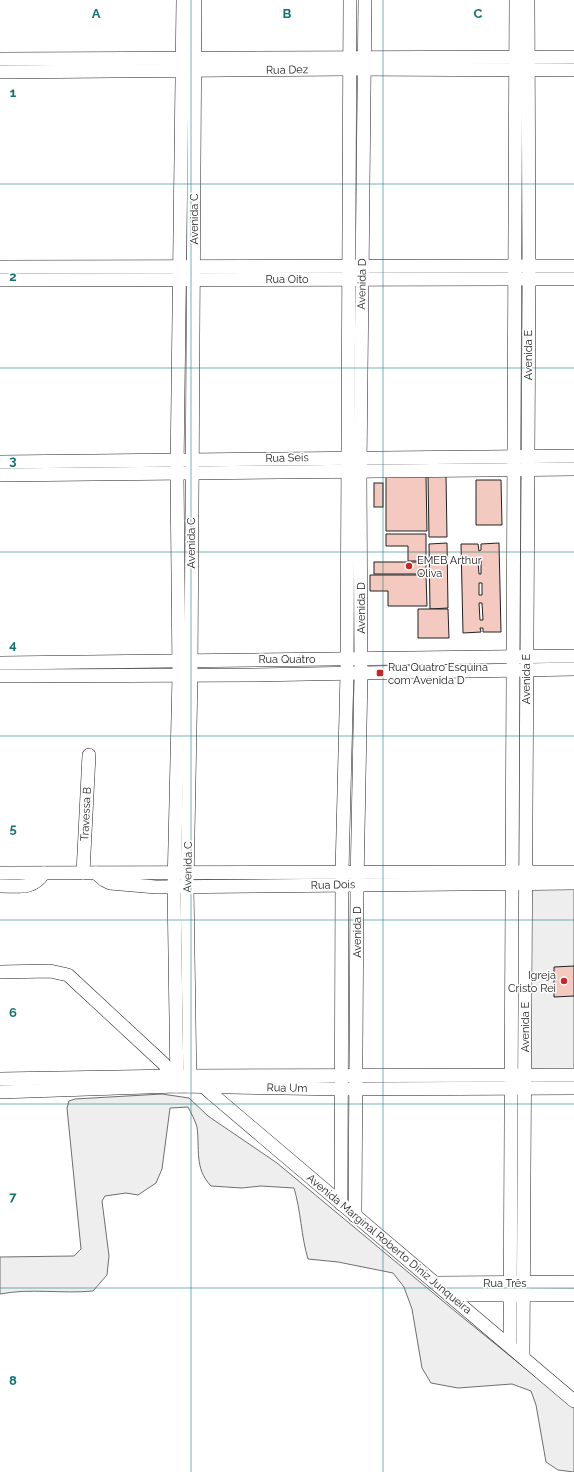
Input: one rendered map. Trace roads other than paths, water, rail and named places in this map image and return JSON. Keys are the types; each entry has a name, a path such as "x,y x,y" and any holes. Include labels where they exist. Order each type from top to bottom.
{"street":[{"name":"Avenida C","path":"174,1081 182,873 185,598 192,466 193,274 189,64 183,0"},
{"name":"Avenida C","path":"185,598 177,466 179,274 189,64 195,0"},
{"name":"Avenida D","path":"350,0 349,63 360,464 361,659 357,879 355,1216"},
{"name":"Avenida D","path":"341,1204 342,879 347,673 347,464 364,63 365,0"},
{"name":"Avenida E","path":"516,0 522,57"},
{"name":"Avenida E","path":"523,1357 525,1289 518,1136 518,1082 512,979 512,878 527,470 529,273 522,57 528,0"},
{"name":"Rua Dez","path":"0,59 189,64 364,63 522,57 574,57"},
{"name":"Rua Dez","path":"364,63 522,70 574,70"},
{"name":"Rua Dez","path":"0,72 189,64"},
{"name":"Avenida E","path":"520,656 514,464 515,273 522,70"},
{"name":"Rua Oito","path":"529,273 574,266"},
{"name":"Rua Oito","path":"0,268 179,274 529,273 574,279"},
{"name":"Rua Oito","path":"0,280 179,274"},
{"name":"Rua Seis","path":"514,464 527,457 574,456"},
{"name":"Rua Seis","path":"0,462 177,466 514,464 527,470 574,469"},
{"name":"Rua Seis","path":"0,475 177,466"},
{"name":"Rua Quatro","path":"0,663 574,656"},
{"name":"Rua Quatro","path":"0,676 361,673 574,669"},
{"name":"Avenida E","path":"518,1082 525,979 526,878 519,670"},
{"name":"Travessa B","path":"89,755 90,872"},
{"name":"Rua Dois","path":"90,872 104,880 119,885 181,886 342,879"},
{"name":"Rua Dois","path":"526,878 574,872"},
{"name":"Rua Dois","path":"0,873 182,873 342,879 526,878 574,883"},
{"path":"0,886 30,885 36,883 44,873"},
{"name":"Avenida C","path":"181,886 196,1081"},
{"path":"0,972 50,971 68,975 164,1064 174,1081"},
{"path":"512,979 525,979"},
{"name":"Rua Um","path":"518,1082 574,1075"},
{"name":"Rua Um","path":"0,1079 342,1083 518,1082 574,1088"},
{"name":"Rua Um","path":"0,1092 174,1081"},
{"name":"Avenida Marginal Roberto Diniz Junqueira","path":"196,1081 574,1401"},
{"name":"Avenida E","path":"510,1346 518,1136"},
{"name":"Rua Três","path":"525,1289 574,1282"},
{"name":"Rua Três","path":"436,1283 525,1289 574,1295"},
{"name":"Rua Três","path":"450,1295 511,1289"}],"place":[{"name":"EMEB Arthur Oliva","path":"409,566"},
{"name":"Rua Quatro Esquina com Avenida D","path":"380,673"},
{"name":"Igreja Cristo Rei","path":"564,981"}]}
